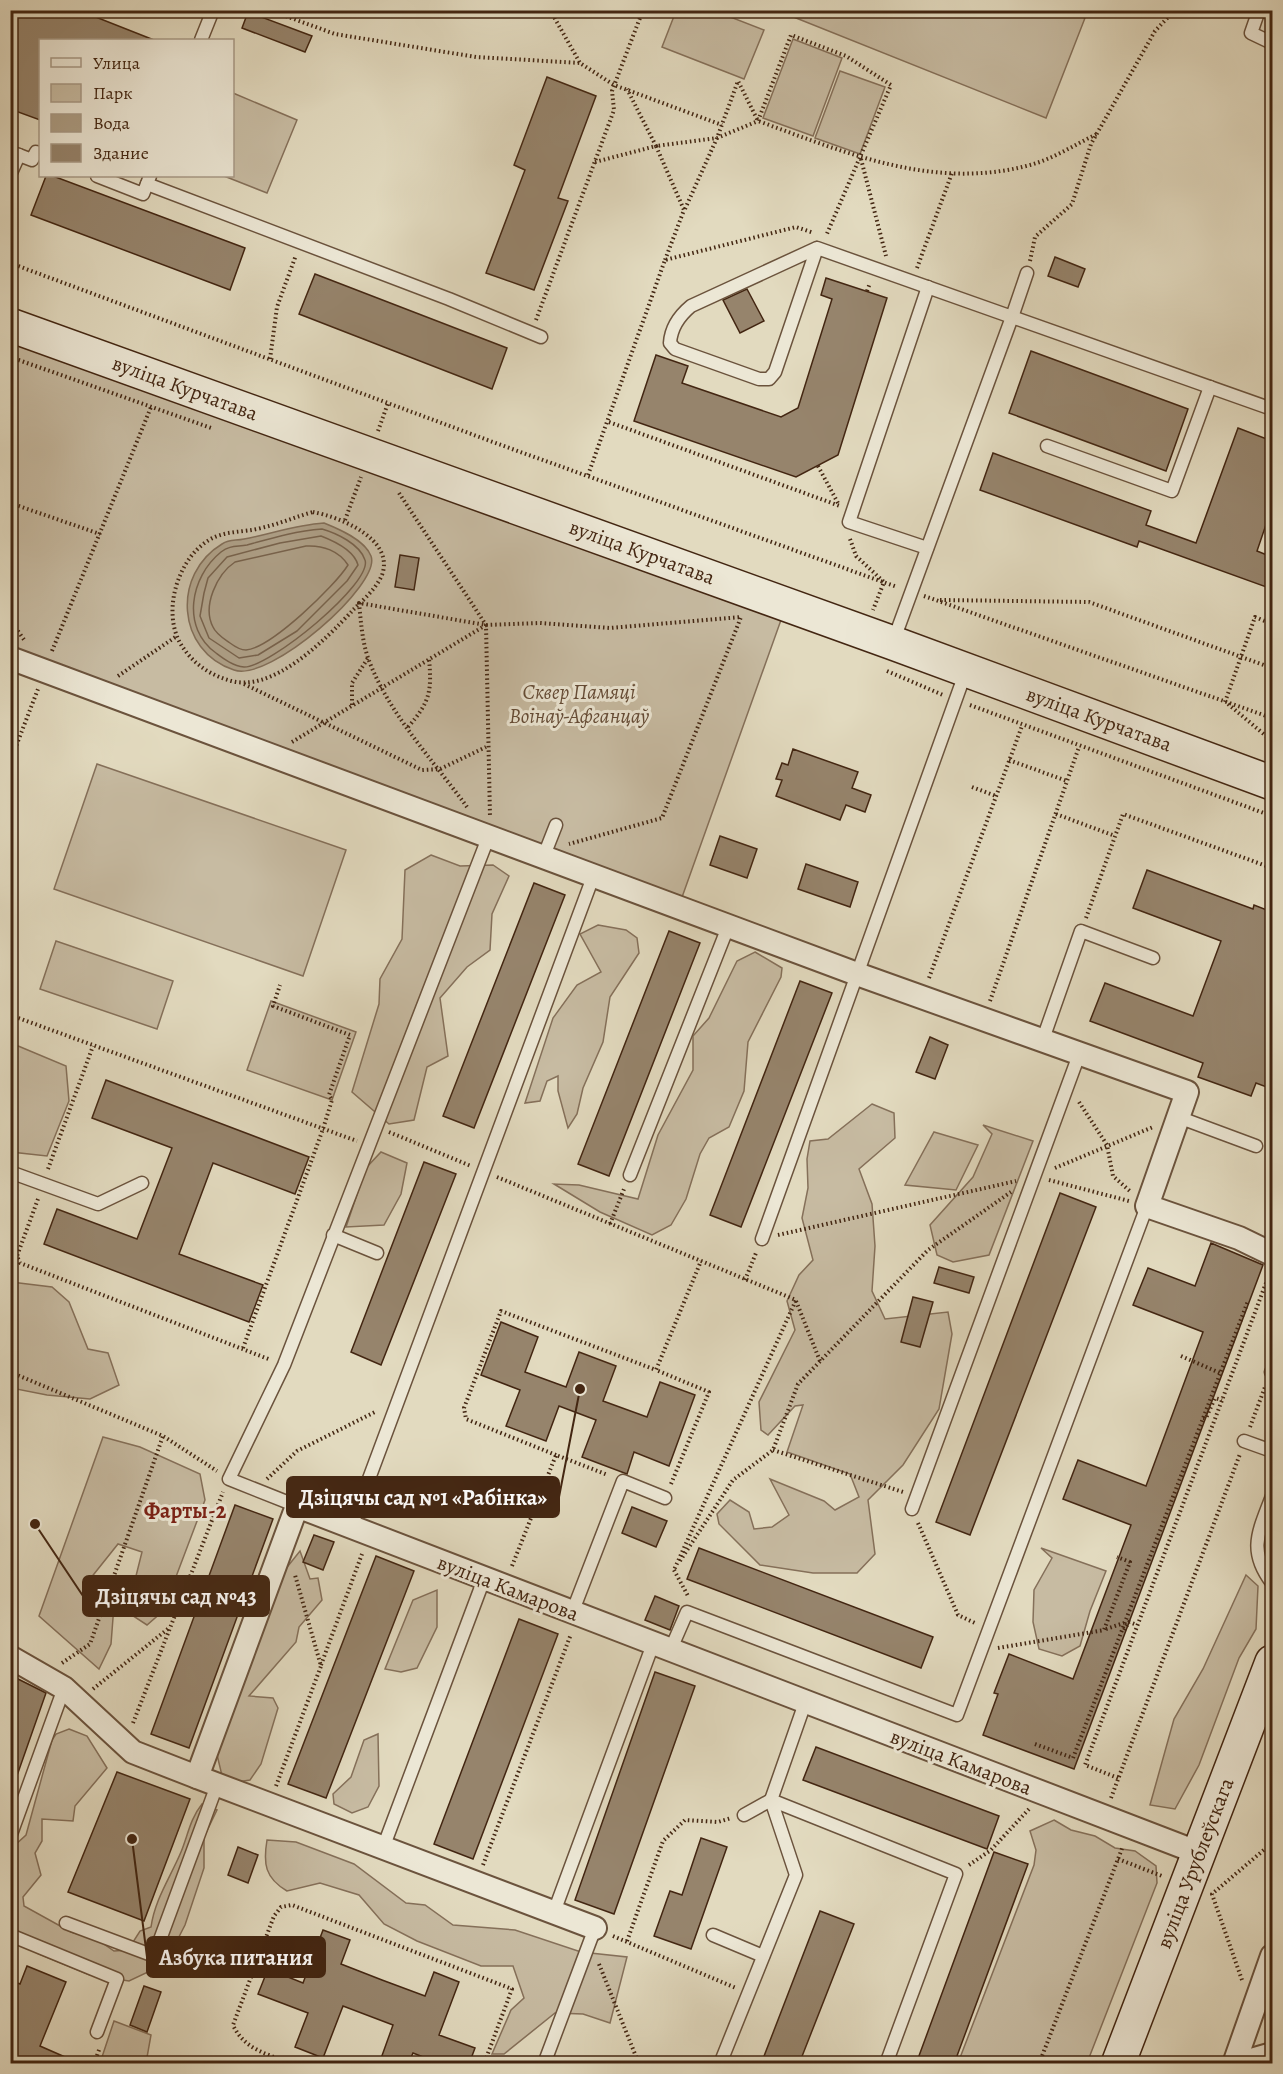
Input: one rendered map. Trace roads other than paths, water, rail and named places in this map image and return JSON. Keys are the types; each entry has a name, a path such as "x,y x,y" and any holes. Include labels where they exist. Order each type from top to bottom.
{"main road":[{"name":"вуліца Курчатава","path":"10,325 886,655 961,686 1272,783"},
{"name":"вуліца Урублеўскага","path":"1118,2064 1272,1662"}],"street":[{"path":"21,654 489,830 543,858 593,877 1187,1092 1147,1206 1239,1238 1272,1254"},
{"path":"207,1781 284,1539 297,1506"},
{"name":"вуліца Камарова","path":"297,1506 661,1648 1199,1853"},
{"path":"10,1657 64,1688 134,1752 554,1912 593,1935"},
{"path":"1236,2064 1272,1956"},
{"path":"1236,2064 1272,2054"}],"lane":[{"path":"1259,10 1251,33 1272,43"},
{"path":"201,39 209,12"},
{"path":"10,175 15,154 32,160 36,152 39,153"},
{"path":"100,177 143,194 148,180 536,335"},
{"path":"817,248 775,372 769,379 759,379 675,349 670,343 671,332 681,314 691,306 817,248 1272,409"},
{"path":"886,655 1027,273"},
{"path":"927,548 849,522 928,287"},
{"path":"1047,446 1172,491 1210,387"},
{"path":"762,1239 961,686"},
{"path":"543,858 556,825"},
{"path":"297,1506 229,1479 284,1365 489,830"},
{"path":"360,1530 397,1402 593,877"},
{"path":"630,1174 728,927"},
{"path":"1043,1039 1081,932 1152,958"},
{"path":"912,1509 1080,1052"},
{"path":"1178,1117 1256,1146"},
{"path":"10,1172 98,1204 142,1183"},
{"path":"554,1912 661,1648 687,1612 957,1715 1147,1206"},
{"path":"333,1235 377,1253"},
{"path":"1244,1441 1272,1451"},
{"path":"575,1614 623,1481 665,1498"},
{"path":"1272,1496 1256,1539 1264,1572 1272,1583"},
{"path":"383,1848 494,1583"},
{"path":"10,1837 64,1688"},
{"path":"720,2064 796,1875 771,1800 805,1703"},
{"path":"66,1923 154,1956 207,1781"},
{"path":"744,1815 771,1800"},
{"path":"771,1800 956,1874 886,2064"},
{"path":"10,1935 117,1979 97,2032"},
{"path":"544,2064 593,1935"},
{"path":"713,1935 763,1956"}],"water":[{"path":"324,523 351,536 368,550 371,556 370,569 359,587 342,608 320,628 272,662 250,670 234,670 215,660 201,647 192,630 188,611 189,592 195,574 206,557 228,541"}],"place":[{"name":"Дзіцячы сад №1 «Рабінка»","path":"580,1389"},
{"name":"Дзіцячы сад №43","path":"35,1524"},
{"name":"Азбука питания","path":"132,1839"}],"district":[{"name":"Фарты-2","path":"185,1511"}],"park label":[{"name":"Сквер Памяці Воінаў-Афганцаў","path":"579,704"}]}
